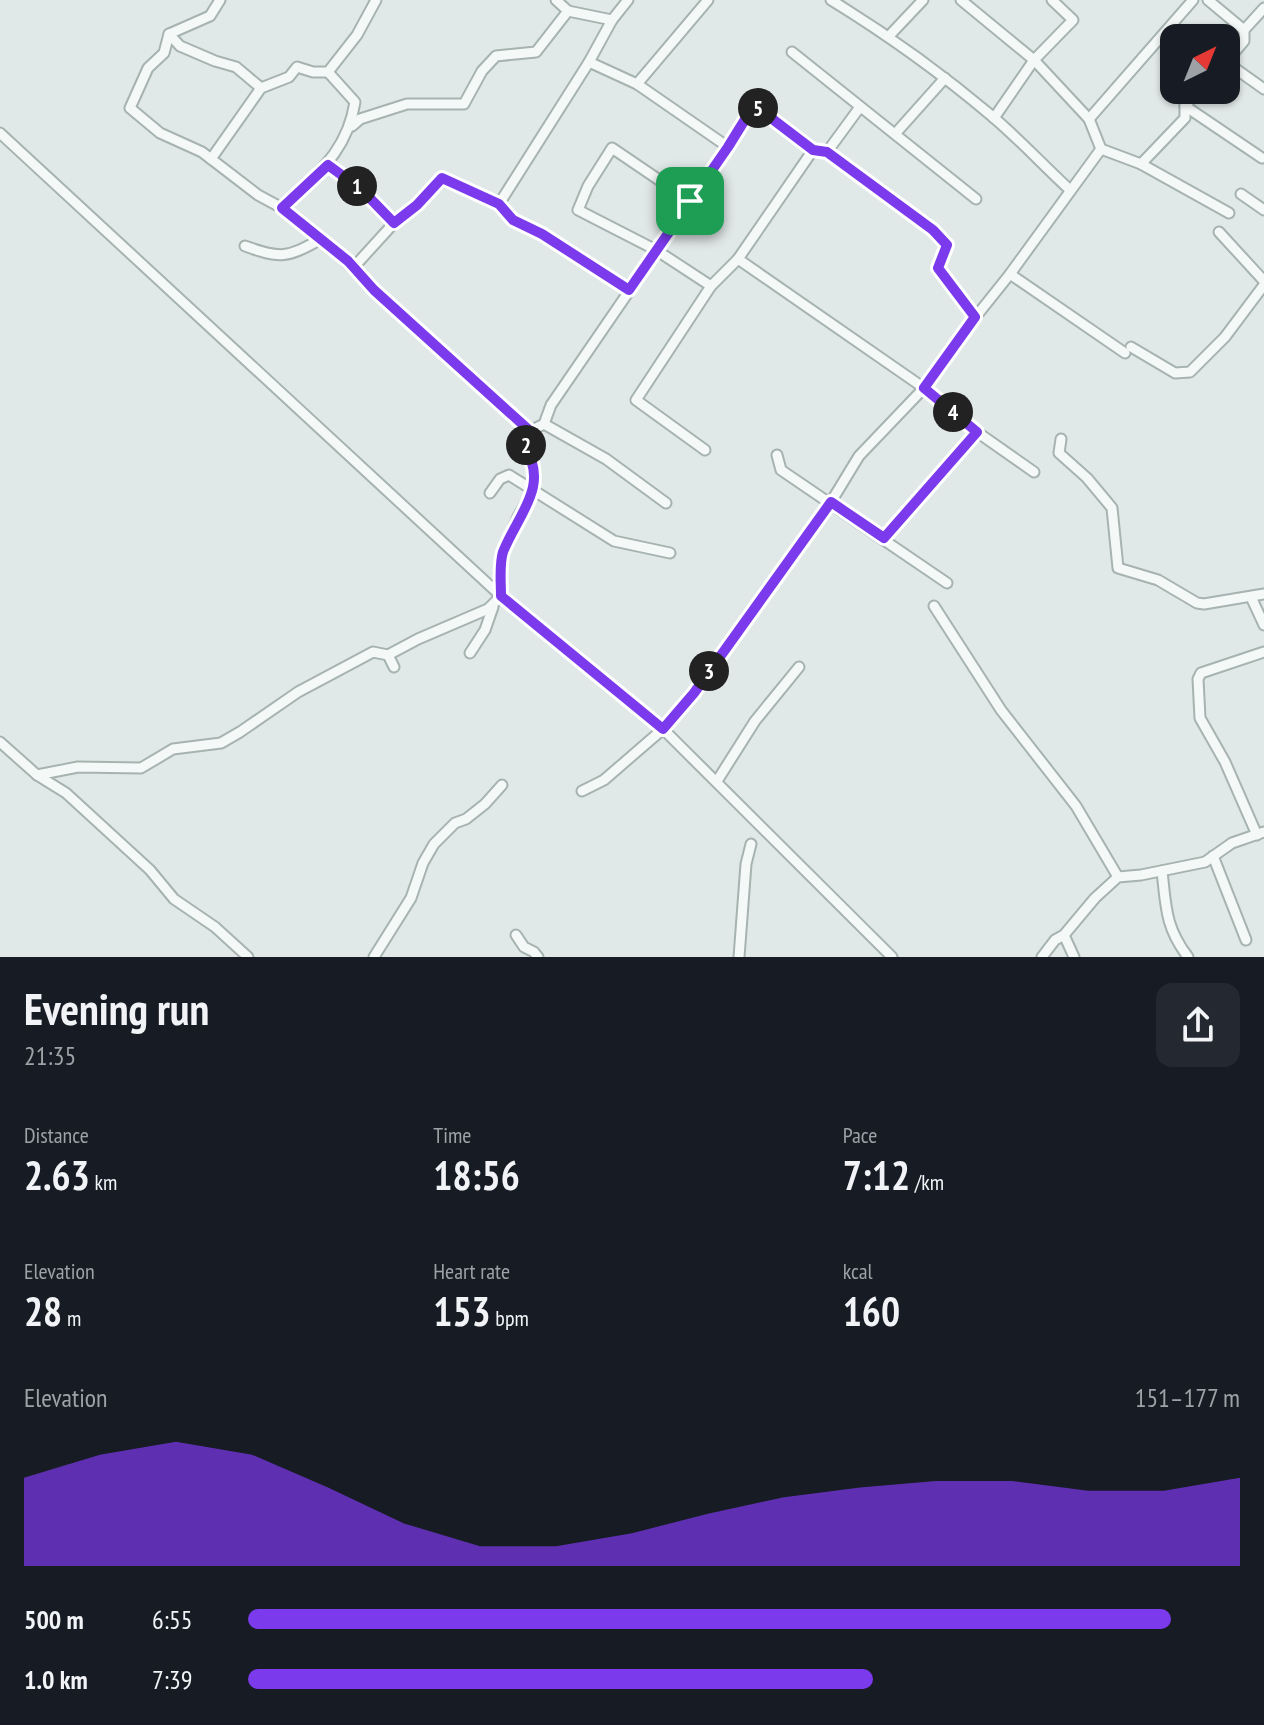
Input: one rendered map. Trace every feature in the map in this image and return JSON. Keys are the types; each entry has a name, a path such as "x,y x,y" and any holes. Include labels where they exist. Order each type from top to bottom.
{"street":[{"path":"169,34 210,16 220,0"},
{"path":"328,72 357,35 376,0"},
{"path":"556,0 568,11 612,20"},
{"path":"499,204 612,20 628,0"},
{"path":"637,84 708,0"},
{"path":"831,0 889,36 945,78 994,118 1070,190"},
{"path":"889,36 923,0"},
{"path":"961,0 1034,60 1089,119 1101,149 1141,164 1229,213"},
{"path":"994,118 1034,60 1073,20 1054,0"},
{"path":"1089,119 1193,0"},
{"path":"1208,0 1244,30"},
{"path":"1240,46 1244,41 1244,30 1264,8"},
{"path":"282,208 328,165 352,126 360,119 407,104 464,104 482,71 496,56 536,52 568,11"},
{"path":"169,34 180,46 236,67 261,88"},
{"path":"169,34 164,53 148,68 130,108 160,133 211,159 321,239 530,431"},
{"path":"792,52 976,199"},
{"path":"589,62 637,84 728,147"},
{"path":"211,159 261,88 289,77 297,67 328,72 351,95 355,102 352,126"},
{"path":"1240,72 1264,89"},
{"path":"895,134 945,78"},
{"path":"470,653 485,630 497,600 502,556 534,492 536,480 531,457 525,448 530,431 544,424 551,405 754,105 813,150 827,152 933,230 947,245 938,268 975,317"},
{"path":"1185,106 1262,158"},
{"path":"1141,164 1185,118 1185,106"},
{"path":"827,152 860,107"},
{"path":"0,133 497,600 663,729 892,957"},
{"path":"690,201 612,148 588,186 578,210 656,250 711,286"},
{"path":"582,791 604,780 663,729 694,693 831,502 859,456 924,388 1101,149"},
{"path":"705,450 636,400 711,286 738,259 813,150"},
{"path":"328,165 362,190 394,223"},
{"path":"353,268 394,223 417,205 442,178 499,204 513,220 542,234 629,290"},
{"path":"1241,194 1264,210"},
{"path":"1010,274 1128,350 1175,373 1190,372 1225,337 1264,283 1219,232"},
{"path":"245,246 274,257 298,252 321,239"},
{"path":"738,259 924,388 977,432 1034,472"},
{"path":"544,424 606,459 666,503"},
{"path":"884,538 977,432"},
{"path":"1061,439 1059,453 1087,478 1112,508 1118,568 1158,580 1197,603 1264,594"},
{"path":"777,455 781,470 947,583"},
{"path":"490,493 500,479 509,475 614,541 670,553"},
{"path":"1251,597 1264,625"},
{"path":"37,775 78,767 141,768 173,749 221,743 298,692 373,652 388,655 488,609 497,600"},
{"path":"934,606 1001,710 1076,806 1118,877"},
{"path":"1042,957 1118,877 1205,862 1232,843 1260,833 1200,718 1198,679 1201,673 1264,652"},
{"path":"388,655 394,667"},
{"path":"717,781 755,721 799,667"},
{"path":"0,742 37,775 66,793 150,870 174,899 215,927 248,957"},
{"path":"374,957 411,898 423,863 434,844 455,823 466,819 485,804 502,785"},
{"path":"739,957 746,864 751,844"},
{"path":"1213,856 1246,940"},
{"path":"1162,871 1168,921 1188,957"},
{"path":"516,935 524,947 538,957"},
{"path":"1064,935 1074,957"}],"route":[{"path":"754,105 813,150 827,152 933,230 947,245 938,268 975,317 924,388 977,432 884,538 831,502 694,693 663,729 501,596 502,556 534,492 536,480 531,457 525,448 530,431 374,290 348,261 282,208 328,165 362,190 394,223 417,205 442,178 499,204 513,220 542,234 629,290 690,201 754,105"}]}
